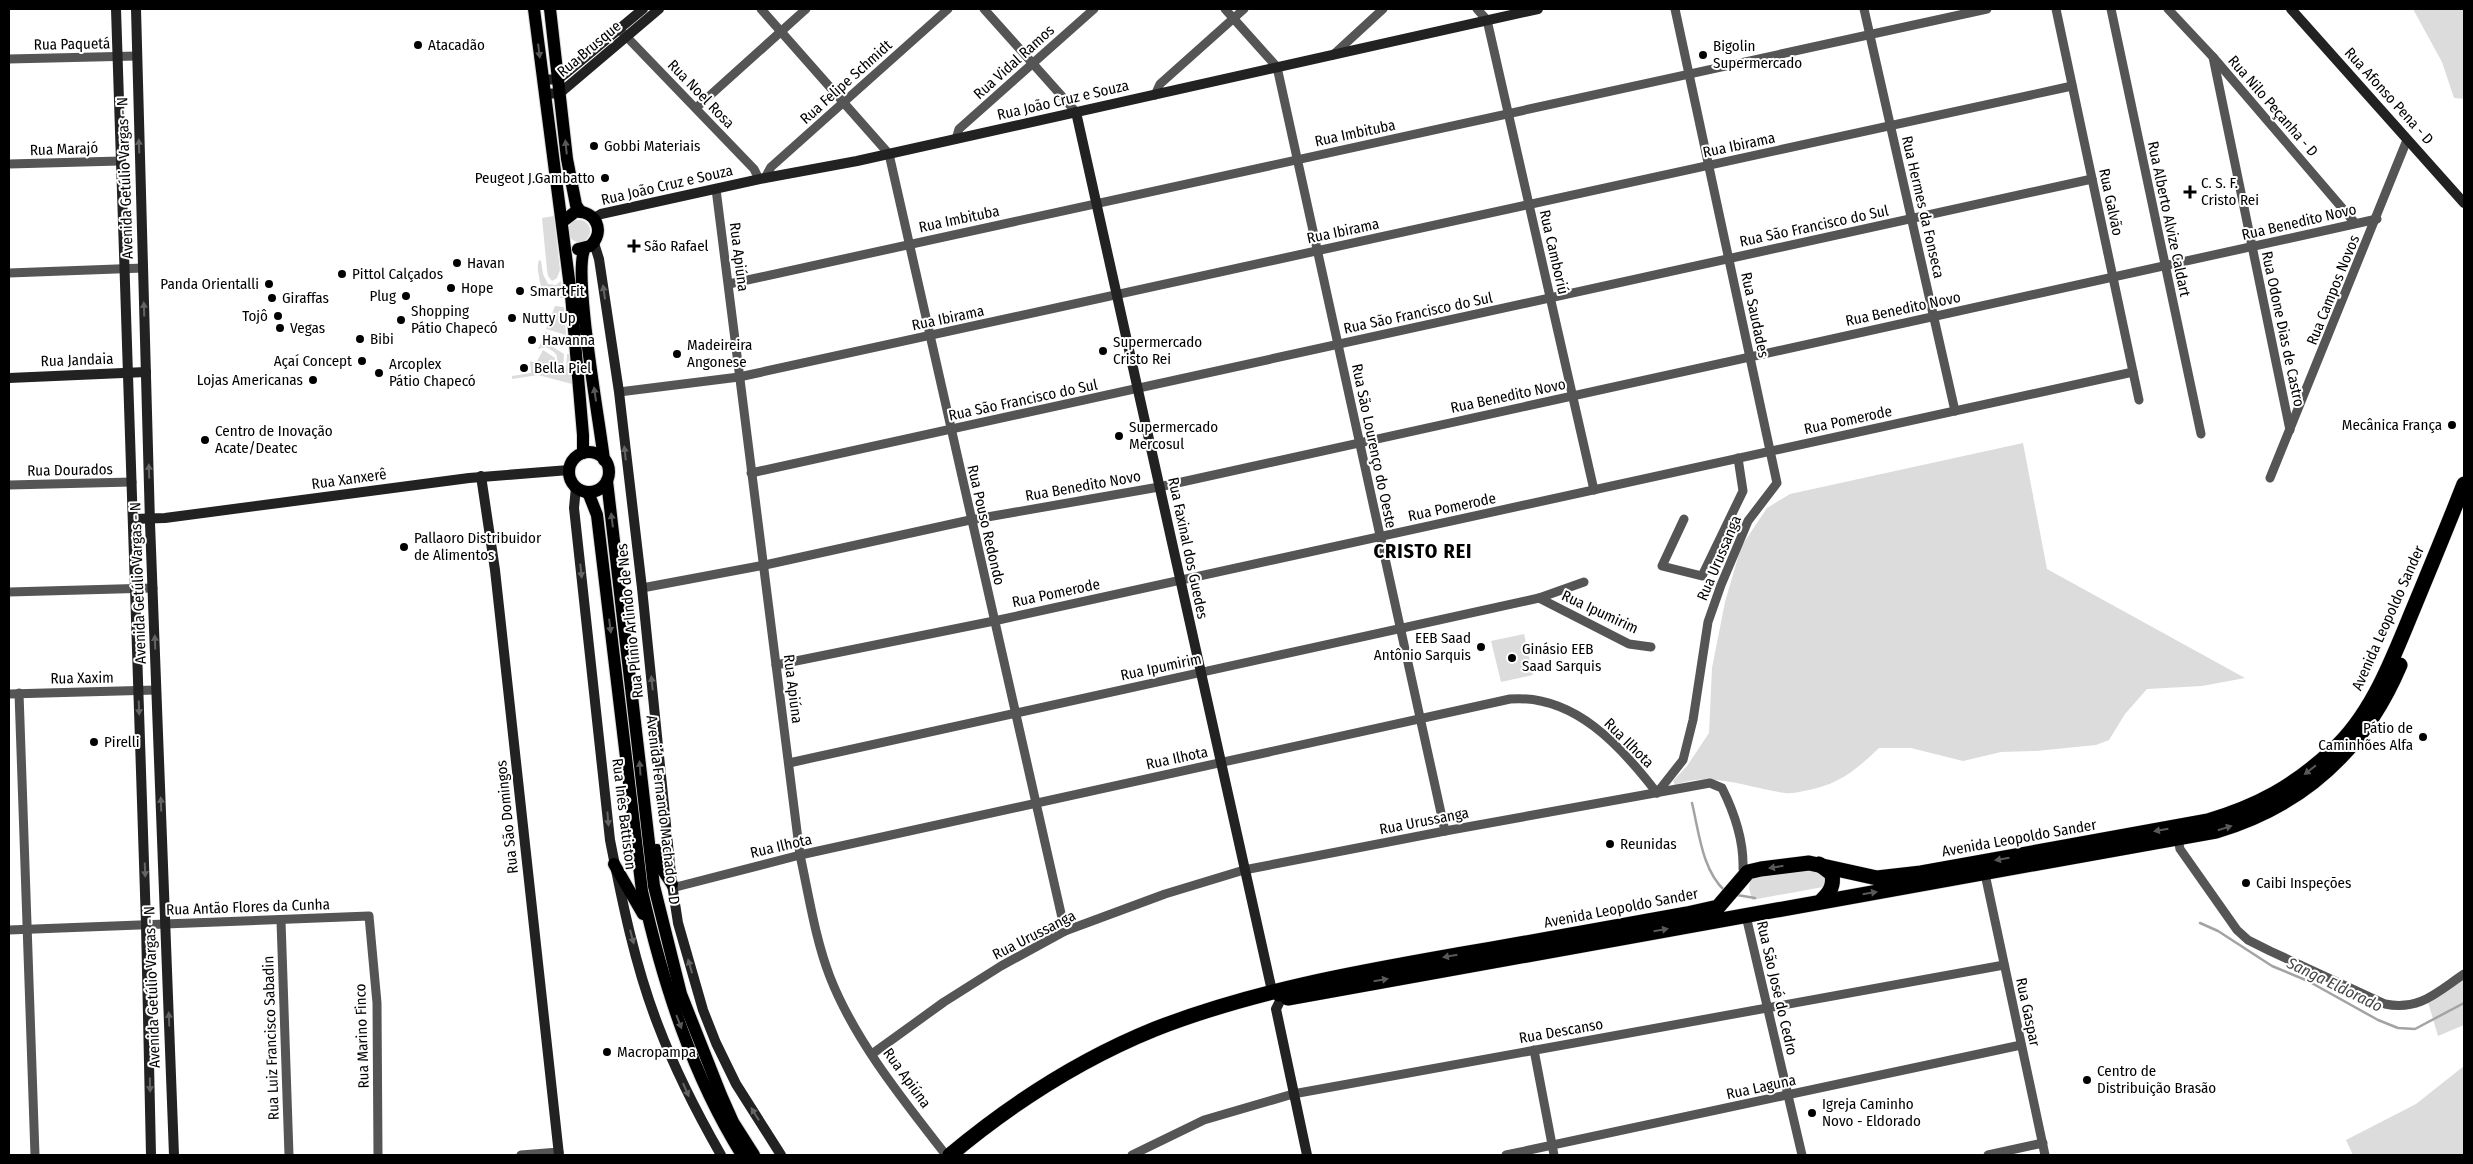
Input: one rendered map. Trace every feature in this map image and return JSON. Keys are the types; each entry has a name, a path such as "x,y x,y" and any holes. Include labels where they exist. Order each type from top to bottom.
{"highway":[{"name":"Avenida Leopoldo Sander","path":"948,1155 1032,1094 1111,1050 1153,1030 1278,992 1388,967 1718,907 1744,878 1799,863 1818,864 1872,878 1921,873 2208,822 2246,809 2278,793 2333,750 2362,716 2383,679 2464,484"},
{"name":"Avenida Leopoldo Sander","path":"966,1155 990,1135 1065,1084 1140,1044 1224,1010 1278,992 1288,998 1746,916 1822,900 1985,874 2178,839 2243,823 2297,796 2336,762 2360,735 2387,696 2464,509"},
{"path":"1818,864 1832,874 1833,882 1830,892 1822,900"},
{"path":"1744,878 1736,897 1746,916"}],"main road":[{"path":"534,9 565,242 583,435 583,453"},
{"path":"550,9 567,159 576,204 580,211 594,218 598,226 598,235 590,245 581,265 584,304 604,460 609,470 607,482 599,490 582,490 569,477 569,470 573,460 583,453 595,453 604,460"},
{"path":"562,222 570,214 580,211"},
{"path":"565,242 574,248 590,245"},
{"name":"Avenida Fernando Machado - D","path":"607,482 654,886 681,994 733,1122 754,1155"},
{"name":"Avenida Fernando Machado - D","path":"582,490 596,515 642,891 650,925 671,999 695,1064 726,1129 742,1155"},
{"path":"642,790 649,808 652,832 660,866 672,886"},
{"path":"614,864 650,925"}],"street":[{"name":"Avenida Getúlio Vargas - N","path":"116,9 152,1155"},
{"name":"Avenida Getúlio Vargas - N","path":"136,9 156,690 174,1155"},
{"name":"Rua Brusque","path":"623,34 643,9"},
{"name":"Rua Brusque","path":"558,79 599,53 659,9"},
{"path":"762,9 889,154"},
{"path":"696,108 806,9"},
{"name":"Rua Felipe Schmidt","path":"762,178 771,167 948,9"},
{"path":"984,9 1076,112"},
{"name":"Rua Vidal Ramos","path":"956,139 959,129 1094,9"},
{"path":"1225,9 1277,67"},
{"path":"1155,94 1160,84 1244,9"},
{"path":"1333,55 1383,9"},
{"path":"1477,9 1487,20"},
{"name":"Rua João Cruz e Souza","path":"594,218 612,211 762,178 889,154 1333,55 1520,11 1538,9"},
{"name":"Rua Saudades","path":"1675,9 1771,451"},
{"name":"Rua Hermes da Fonseca","path":"1864,9 1955,411"},
{"name":"Rua Imbituba","path":"728,284 1987,9"},
{"name":"Rua Galvão","path":"2056,9 2139,400"},
{"name":"Rua Alberto Alvize Caldart","path":"2111,9 2201,434"},
{"name":"Rua Nilo Peçanha - D","path":"2168,9 2213,57 2355,223"},
{"name":"Rua Afonso Pena - D","path":"2292,9 2464,203"},
{"name":"Rua Camboriú","path":"1487,20 1594,490"},
{"name":"Rua Noel Rosa","path":"623,34 762,178"},
{"name":"Rua Brusque","path":"560,93 599,53"},
{"name":"Rua Paquetá","path":"9,59 137,56"},
{"name":"Rua Odone Dias de Castro","path":"2213,57 2290,430"},
{"name":"Rua São Lourenço do Oeste","path":"1277,67 1445,831"},
{"path":"543,80 558,79"},
{"name":"Rua Ibirama","path":"618,392 739,377 2072,86"},
{"path":"545,94 560,93"},
{"name":"Rua Faxinal dos Guedes","path":"1076,112 1244,870 1278,992 1276,1009 1307,1155"},
{"name":"Rua Campos Novos","path":"2270,478 2377,219 2407,140"},
{"name":"Rua Pouso Redondo","path":"889,154 970,520 1065,931"},
{"name":"Rua Marajó","path":"9,164 120,161"},
{"name":"Rua São Francisco do Sul","path":"751,473 2092,179"},
{"name":"Rua Apiúna","path":"716,189 800,855 818,941 843,1007 872,1054 948,1155"},
{"name":"Rua Benedito Novo","path":"642,588 764,565 970,520 1159,487 2377,219"},
{"name":"Rua Plínio Arlindo de Nes","path":"590,245 599,259 618,392 642,588 672,886 678,923 703,1010 716,1043 736,1084 781,1155"},
{"path":"9,273 143,268"},
{"name":"Rua Jandaia","path":"9,378 146,372"},
{"name":"Rua Pomerode","path":"776,665 994,621 2133,372"},
{"path":"129,397 136,421 148,426"},
{"name":"Rua Urussanga","path":"872,1054 944,1002 1001,966 1065,931 1165,894 1244,870 1657,793 1683,760 1693,720 1708,622 1721,585 1748,521 1777,483 1771,451"},
{"path":"1684,519 1662,566 1702,576 1743,491 1738,458"},
{"name":"Rua Xanxerê","path":"133,519 151,520 481,476 569,470"},
{"name":"Rua São Domingos","path":"481,476 496,579 559,1154"},
{"name":"Rua Dourados","path":"9,485 132,482"},
{"name":"Rua Inês Battiston","path":"582,490 574,508 614,864 647,992 657,1023 691,1101 721,1155"},
{"name":"Rua Ipumirim","path":"788,763 1539,598 1584,582"},
{"path":"9,592 153,588"},
{"name":"Rua Ipumirim","path":"1539,598 1629,644 1651,647"},
{"name":"Rua Xaxim","path":"9,694 156,690"},
{"path":"19,693 35,1155"},
{"name":"Rua Ilhota","path":"672,886 800,855 1510,699 1530,698 1560,707 1600,729 1639,770 1657,793"},
{"path":"1657,793 1710,783 1722,788 1740,833 1744,878"},
{"path":"2178,839 2180,849 2238,930 2248,940 2270,951 2385,1004 2401,1007 2416,1004 2427,999 2464,974"},
{"name":"Rua Gaspar","path":"1985,874 2045,1155"},
{"name":"Rua Antão Flores da Cunha","path":"9,930 281,921 369,916"},
{"name":"Rua Marino Finco","path":"369,916 377,1003 378,1155"},
{"name":"Rua São José do Cedro","path":"1746,916 1802,1155"},
{"name":"Rua Luiz Francisco Sabadin","path":"281,921 289,1155"},
{"name":"Rua Descanso","path":"1132,1155 1204,1120 1293,1094 2004,965"},
{"name":"Rua Laguna","path":"1506,1155 2021,1045"},
{"path":"1534,1050 1554,1155"},
{"path":"1988,1155 2043,1143"},
{"path":"521,1155 559,1154"}],"shaded area":[{"path":"2413,9 2464,9 2464,99 2454,98 2442,62"},
{"path":"554,216 560,270 557,278 552,281 548,276 547,270 542,218"},
{"path":"579,220 587,223 590,231 587,239 579,242 571,239 568,231 571,223"},
{"path":"539,260 541,261 543,274 548,284 556,285 561,281 563,298 549,295 541,287 538,273"},
{"path":"555,306 564,307 566,335 546,329"},
{"path":"545,332 563,339 561,345 554,345 545,340 543,338"},
{"path":"542,340 564,354 563,369 558,367 554,352 546,347 538,349"},
{"path":"543,350 555,358 556,369 560,373 566,371 567,354 569,354 572,384 538,375 512,379 512,376 531,373 530,361 536,363"},
{"path":"2023,443 2047,569 2245,678 2202,686 2147,689 2125,714 2109,740 2096,745 2036,751 2001,752 1963,761 1911,748 1879,748 1862,764 1836,781 1792,793 1771,791 1716,780 1689,781 1675,785 1673,781 1687,766 1709,733 1712,668 1725,602 1741,547 1767,508 1790,494"},
{"name":"Ginásio EEB Saad Sarquis","path":"1524,634 1533,675 1501,682 1491,641"},
{"path":"1801,869 1821,871 1827,881 1823,887 1752,900 1749,888 1750,880 1760,876"},
{"path":"2464,974 2464,1025 2438,1036 2427,999"},
{"path":"2464,1066 2464,1155 2353,1155 2346,1140 2416,1104"}],"waterway":[{"name":"Sanga Eldorado","path":"1692,803 1706,862 1717,882 1725,891"},
{"name":"Sanga Eldorado","path":"1737,895 1755,898"},
{"name":"Sanga Eldorado","path":"2200,923 2218,931 2272,966 2308,981 2378,1020 2398,1028 2415,1029 2464,1003"}],"place":[{"name":"Atacadão","path":"418,45"},
{"name":"Bigolin Supermercado","path":"1703,55"},
{"name":"Gobbi Materiais","path":"594,146"},
{"name":"Peugeot J.Gambatto","path":"605,178"},
{"name":"C. S. F. Cristo Rei","path":"2190,192"},
{"name":"São Rafael","path":"634,246"},
{"name":"Havan","path":"457,263"},
{"name":"Pittol Calçados","path":"342,274"},
{"name":"Panda Orientalli","path":"269,284"},
{"name":"Hope","path":"451,288"},
{"name":"Smart Fit","path":"520,291"},
{"name":"Plug","path":"406,296"},
{"name":"Giraffas","path":"272,298"},
{"name":"Tojô","path":"278,316"},
{"name":"Nutty Up","path":"512,318"},
{"name":"Shopping Pátio Chapecó","path":"401,320"},
{"name":"Vegas","path":"280,328"},
{"name":"Bibi","path":"360,339"},
{"name":"Havanna","path":"532,340"},
{"name":"Supermercado Cristo Rei","path":"1103,351"},
{"name":"Madeireira Angonese","path":"677,354"},
{"name":"Açaí Concept","path":"362,361"},
{"name":"Bella Piel","path":"524,368"},
{"name":"Arcoplex Pátio Chapecó","path":"379,373"},
{"name":"Lojas Americanas","path":"313,380"},
{"name":"Mecânica França","path":"2452,425"},
{"name":"Supermercado Mercosul","path":"1119,436"},
{"name":"Centro de Inovação Acate/Deatec","path":"205,440"},
{"name":"Pallaoro Distribuidor de Alimentos","path":"404,547"},
{"name":"EEB Saad Antônio Sarquis","path":"1481,647"},
{"name":"Ginásio EEB Saad Sarquis","path":"1512,658"},
{"name":"Pátio de Caminhões Alfa","path":"2423,737"},
{"name":"Pirelli","path":"94,742"},
{"name":"Reunidas","path":"1610,844"},
{"name":"Caibi Inspeçōes","path":"2246,883"},
{"name":"Macropampa","path":"607,1052"},
{"name":"Centro de Distribuição Brasão","path":"2087,1080"},
{"name":"Igreja Caminho Novo - Eldorado","path":"1812,1113"}],"district":[{"name":"CRISTO REI","path":"1423,551"}]}
